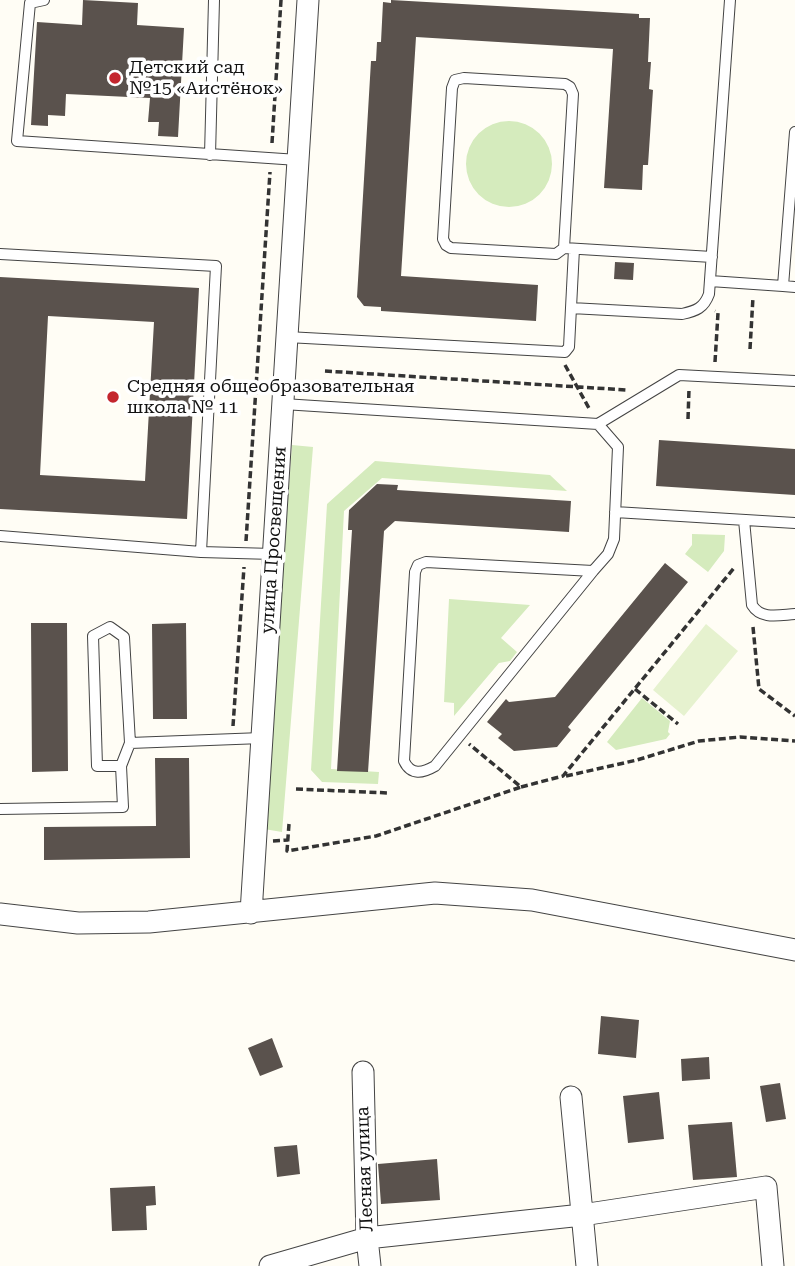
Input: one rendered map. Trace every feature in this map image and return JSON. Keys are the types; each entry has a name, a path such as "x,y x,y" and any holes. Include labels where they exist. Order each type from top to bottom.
{"street":[{"name":"улица Просвещения","path":"251,913 308,0"},
{"path":"0,914 78,923 149,922 435,893 532,900 795,950"},
{"name":"Лесная улица","path":"363,1072 370,1266"},
{"path":"571,1097 587,1266"},
{"path":"270,1266 367,1238 582,1215 766,1187 773,1266"}],"lane":[{"path":"44,0 30,3 17,142 298,160"},
{"path":"210,155 214,0"},
{"path":"571,307 682,314 696,311 706,303 712,257 730,0"},
{"path":"287,337 559,354 569,347 569,248 573,93 565,84 464,78 455,80 452,88 443,239 446,245 451,248 556,254 569,248 712,257"},
{"path":"710,281 789,287 795,132"},
{"path":"0,254 216,266 201,552"},
{"path":"283,404 598,424 671,378 690,374 795,381"},
{"path":"593,571 426,562 418,565 415,572 404,761 407,768 419,772 435,766 593,571 612,547 618,447 598,424"},
{"path":"615,512 795,523"},
{"path":"744,520 752,605 764,615 795,614"},
{"path":"0,536 201,552 273,554"},
{"path":"0,809 123,807 121,766 130,743 124,637 110,627 93,636 97,766 121,766"},
{"path":"130,743 262,738"}],"path":[{"path":"232,739 281,0"},
{"path":"750,349 754,285"},
{"path":"706,303 718,313 714,376"},
{"path":"559,354 598,424"},
{"path":"325,371 650,391"},
{"path":"688,419 690,374"},
{"path":"564,776 735,566"},
{"path":"754,627 759,688 795,716"},
{"path":"635,689 678,724"},
{"path":"289,824 287,851 376,836 521,787 637,761 699,741 740,737 795,741"},
{"path":"467,743 521,787"},
{"path":"296,789 389,793"}],"green space":[{"path":"501,121 517,121 540,133 549,147 552,164 549,181 540,195 517,207 501,207 485,200 473,188 466,172 466,156 473,140 485,128"},
{"path":"292,445 313,447 282,832 264,829"},
{"path":"375,461 550,475 567,491 382,478 344,511 331,769 379,772 378,784 322,782 311,770 327,504"},
{"path":"692,534 725,535 724,551 708,572 685,554 692,545"},
{"path":"449,599 530,605 501,638 517,652 510,661 499,663 454,716 454,703 444,702"},
{"path":"706,624 738,651 684,716 653,690"},
{"path":"642,698 670,721 670,734 666,739 616,750 607,742"}],"building":[{"path":"83,0 138,3 137,25 184,28 178,137 158,136 159,122 148,122 150,98 66,94 65,116 48,115 48,126 31,125 37,22 82,25"},
{"path":"391,0 639,14 639,18 650,18 649,89 653,90 648,165 643,165 642,190 604,188 613,49 416,37 401,276 538,285 536,321 381,311 381,307 364,306 357,297 371,61 376,61 377,42 381,42 383,2 391,3"},
{"path":"615,262 634,263 633,280 614,279"},
{"path":"0,277 199,288 187,519 0,509","holes":["48,316 154,322 145,481 40,475"]},
{"path":"659,440 795,449 795,495 656,486"},
{"path":"377,484 398,485 397,490 571,501 569,532 395,521 384,531 368,772 337,771 352,530 348,530 349,510"},
{"path":"665,563 688,582 568,727 571,730 557,747 514,751 498,738 502,734 487,722 506,699 509,702 555,697"},
{"path":"31,623 67,623 68,771 32,772"},
{"path":"186,623 187,719 153,719 152,624"},
{"path":"155,758 189,758 190,858 44,860 44,827 156,826"},
{"path":"601,1016 639,1020 636,1058 598,1054"},
{"path":"272,1038 283,1067 260,1076 248,1048"},
{"path":"709,1057 710,1079 682,1081 681,1059"},
{"path":"780,1083 786,1119 766,1122 760,1086"},
{"path":"659,1092 664,1139 628,1143 623,1096"},
{"path":"732,1122 737,1177 693,1180 688,1125"},
{"path":"297,1145 300,1174 277,1177 274,1147"},
{"path":"437,1159 440,1200 381,1204 378,1164"},
{"path":"155,1186 156,1205 146,1206 147,1230 112,1231 110,1188"}],"place":[{"name":"Детский сад №15 «Аистёнок»","path":"115,78"},
{"name":"Средняя общеобразовательная школа № 11","path":"113,397"}]}
